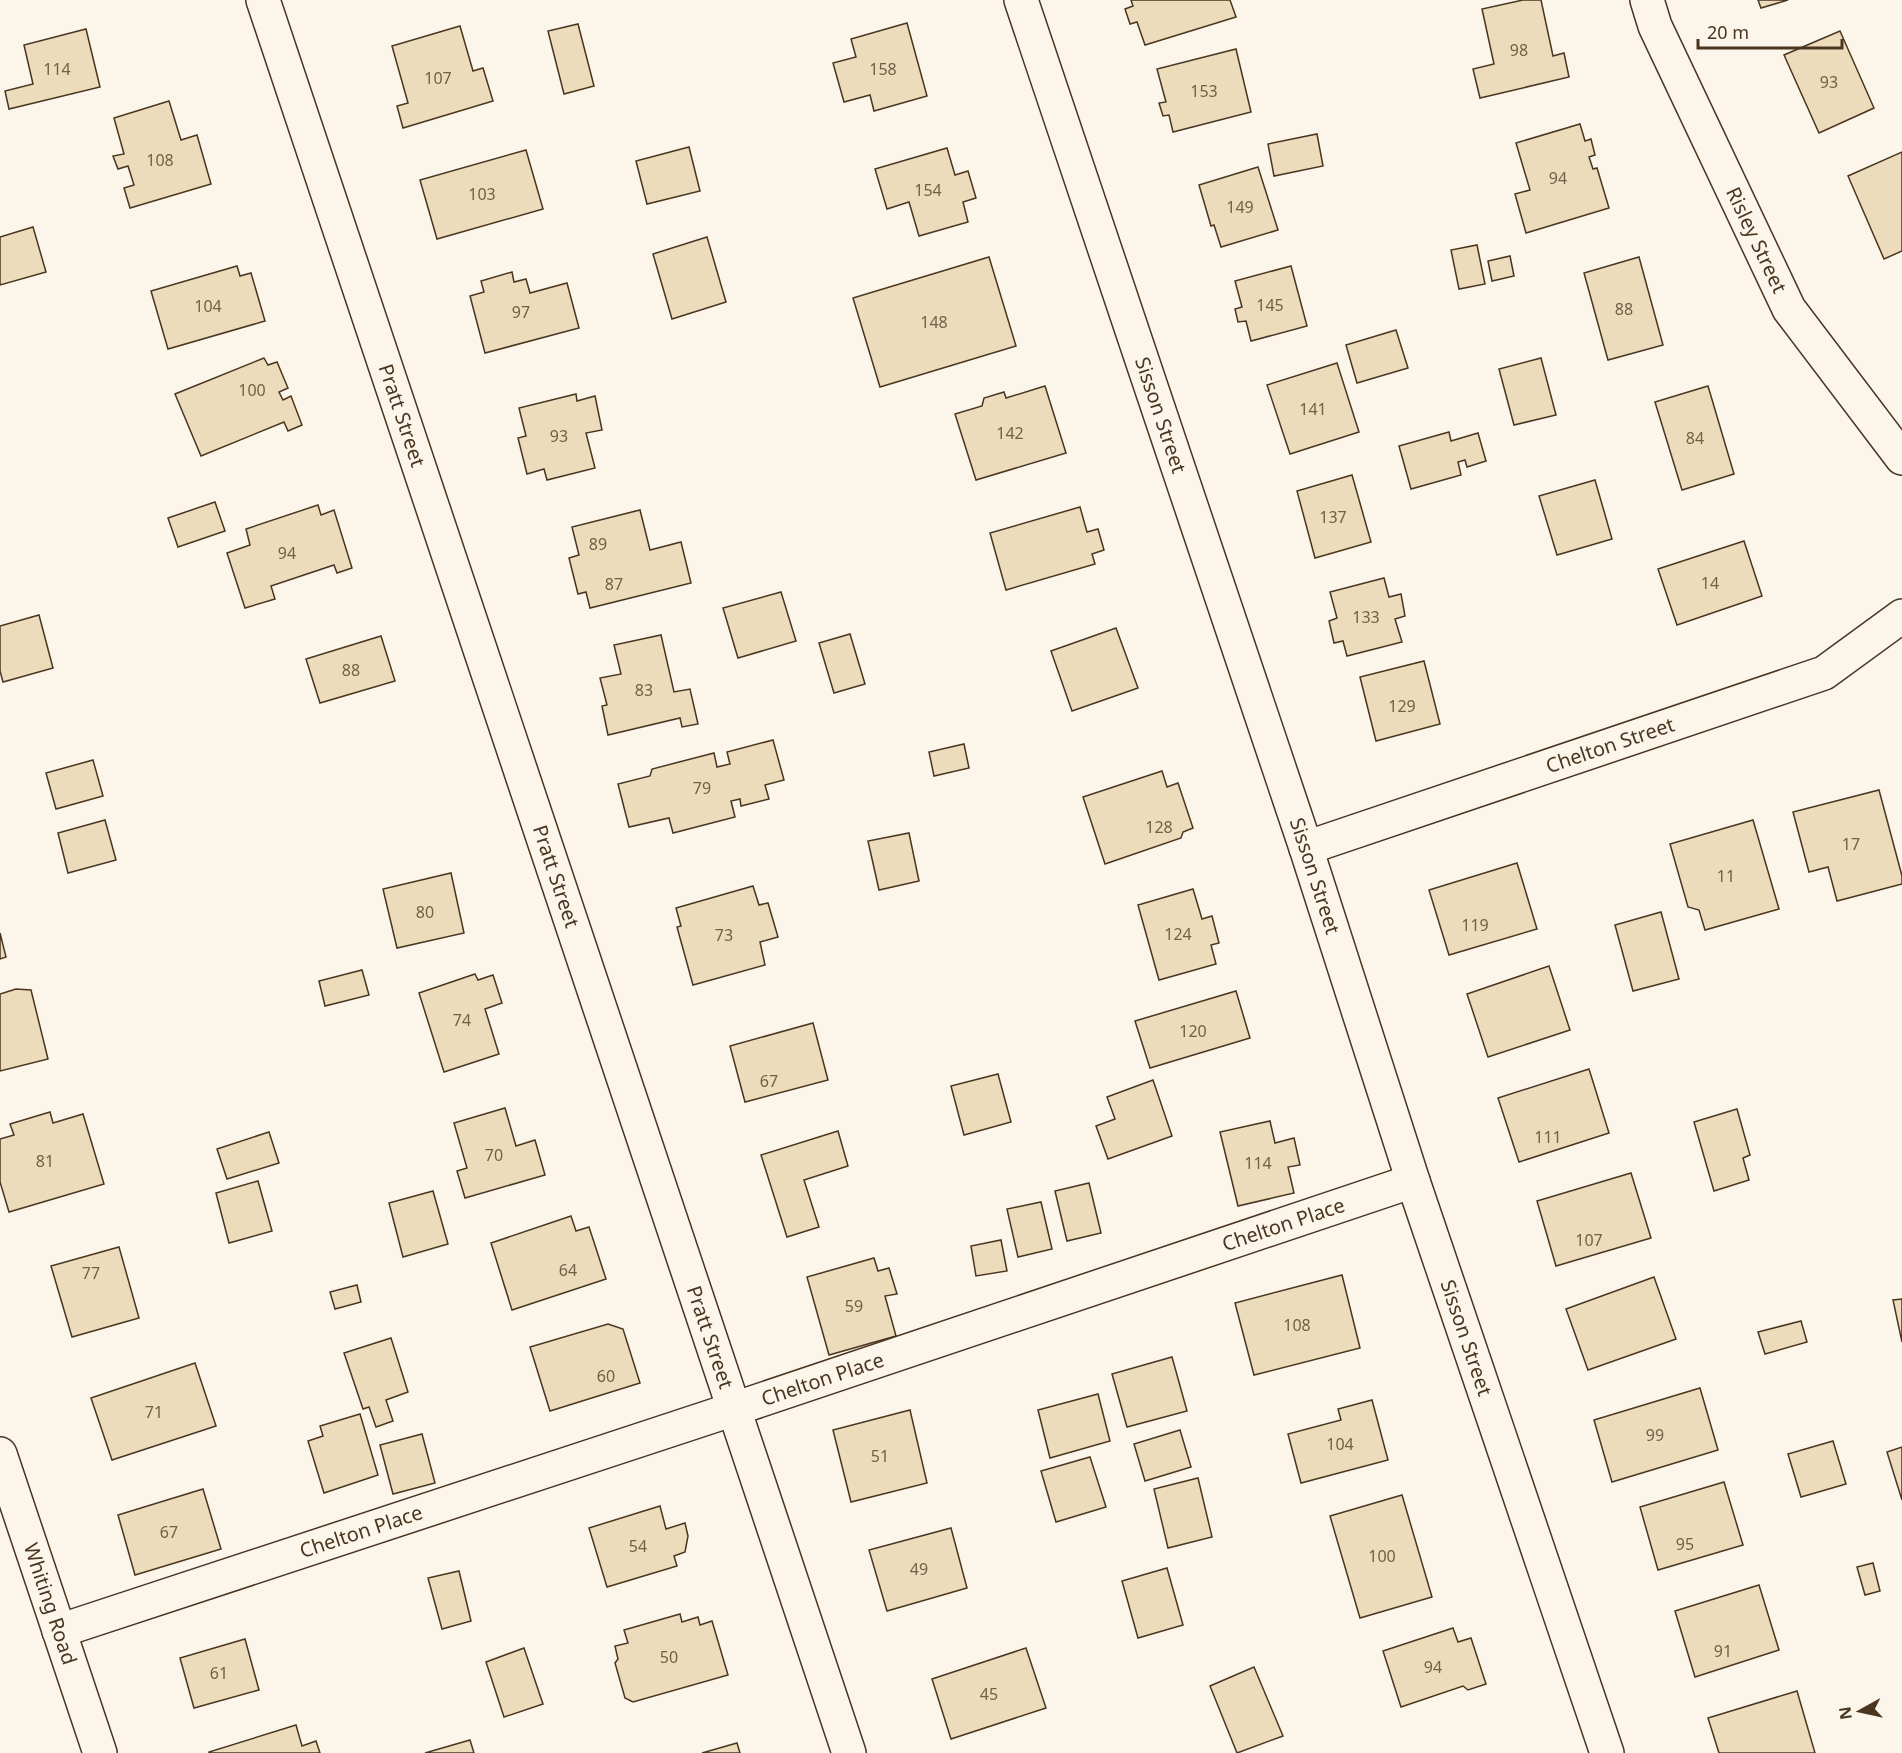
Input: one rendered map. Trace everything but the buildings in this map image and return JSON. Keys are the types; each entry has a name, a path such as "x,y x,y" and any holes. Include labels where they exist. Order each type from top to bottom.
{"street":[{"name":"Pratt Street","path":"263,0 849,1753"},
{"name":"Sisson Street","path":"1021,0 1306,848 1413,1181 1607,1753"},
{"name":"Risley Street","path":"1647,0 1655,26 1789,309 1902,458"},
{"name":"Chelton Street","path":"1306,848 1824,673 1902,616"},
{"name":"Chelton Place","path":"59,1631 734,1409 1413,1181"},
{"name":"Whiting Road","path":"0,1454 100,1753"}]}
